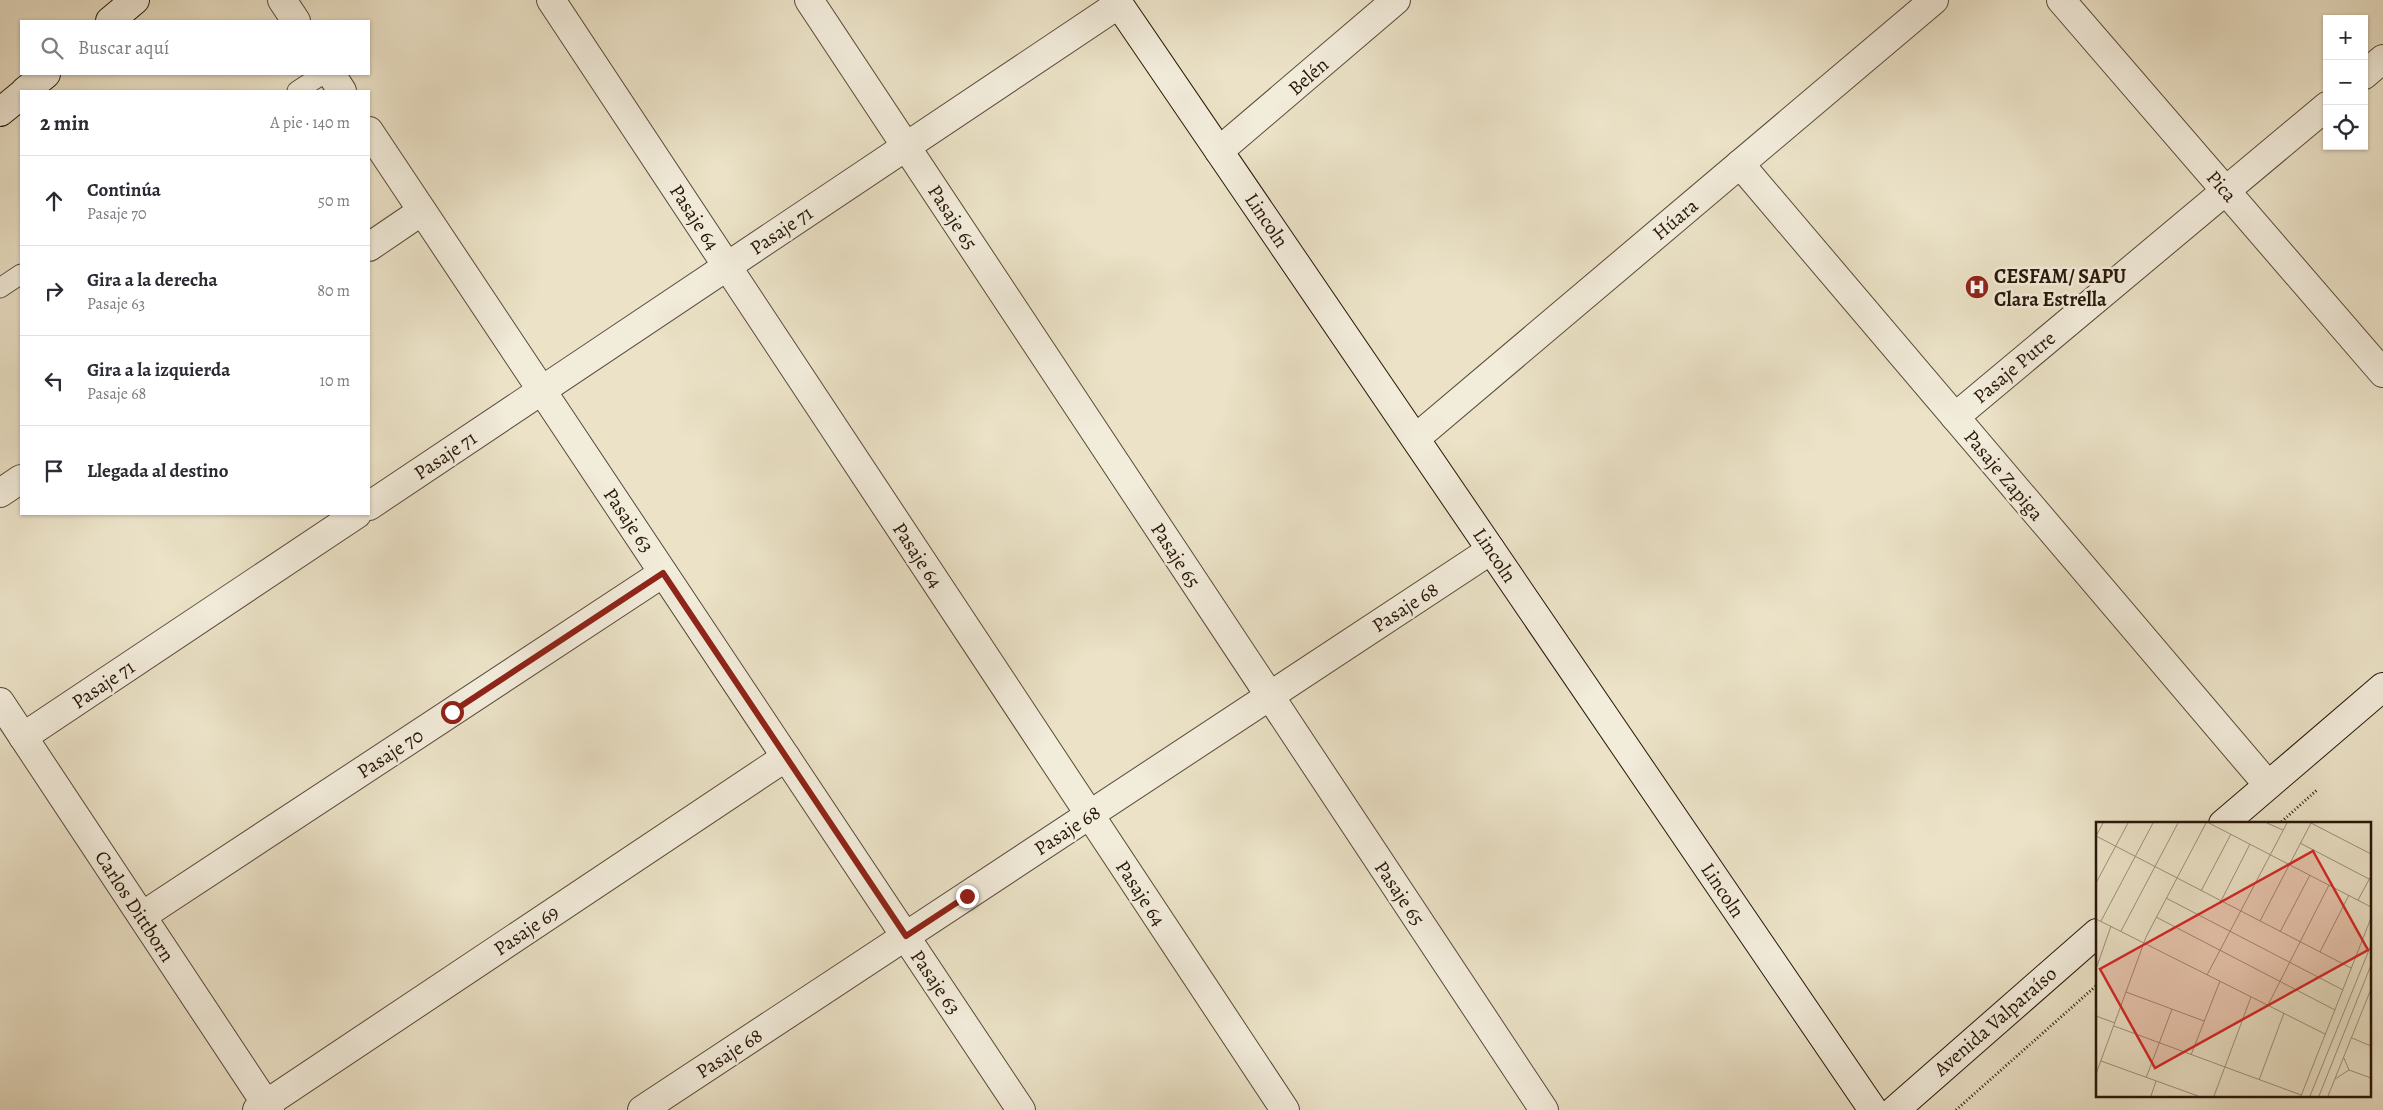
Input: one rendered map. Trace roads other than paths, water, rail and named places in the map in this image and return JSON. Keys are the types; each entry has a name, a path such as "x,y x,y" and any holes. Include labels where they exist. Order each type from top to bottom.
{"street":[{"path":"111,20 135,0"},
{"path":"282,0 295,20"},
{"name":"Pasaje 64","path":"551,0 1285,1110"},
{"name":"Pasaje 65","path":"809,0 1544,1110"},
{"name":"Belén","path":"1219,151 1396,0"},
{"name":"Húara","path":"1416,438 1934,0"},
{"name":"Pica","path":"2061,0 2383,373"},
{"name":"Pasaje 71","path":"370,505 1118,2"},
{"name":"Lincoln","path":"1118,2 1873,1110"},
{"path":"2368,72 2383,59"},
{"path":"26,90 45,75"},
{"path":"332,75 341,90"},
{"path":"0,112 20,96"},
{"name":"Pasaje Putre","path":"1955,417 2323,109"},
{"name":"Pasaje 63","path":"370,133 1021,1110"},
{"name":"Pasaje Zapiga","path":"1740,164 2268,785"},
{"path":"370,246 422,211"},
{"path":"0,493 20,480"},
{"name":"Pasaje 71","path":"23,737 356,515"},
{"name":"Pasaje 68","path":"642,1110 1491,550"},
{"name":"Pasaje 70","path":"142,916 663,573"},
{"path":"2225,822 2383,687"},
{"name":"Carlos Dittborn","path":"0,702 142,916 264,1108"},
{"name":"Pasaje 69","path":"264,1108 786,757"},
{"name":"Avenida Valparaíso","path":"1895,1110 2096,934"}],"lane":[{"path":"299,90 321,75"},
{"path":"0,288 20,275"}],"place":[{"name":"CESFAM/ SAPU Clara Estrella","path":"1977,287"}]}
